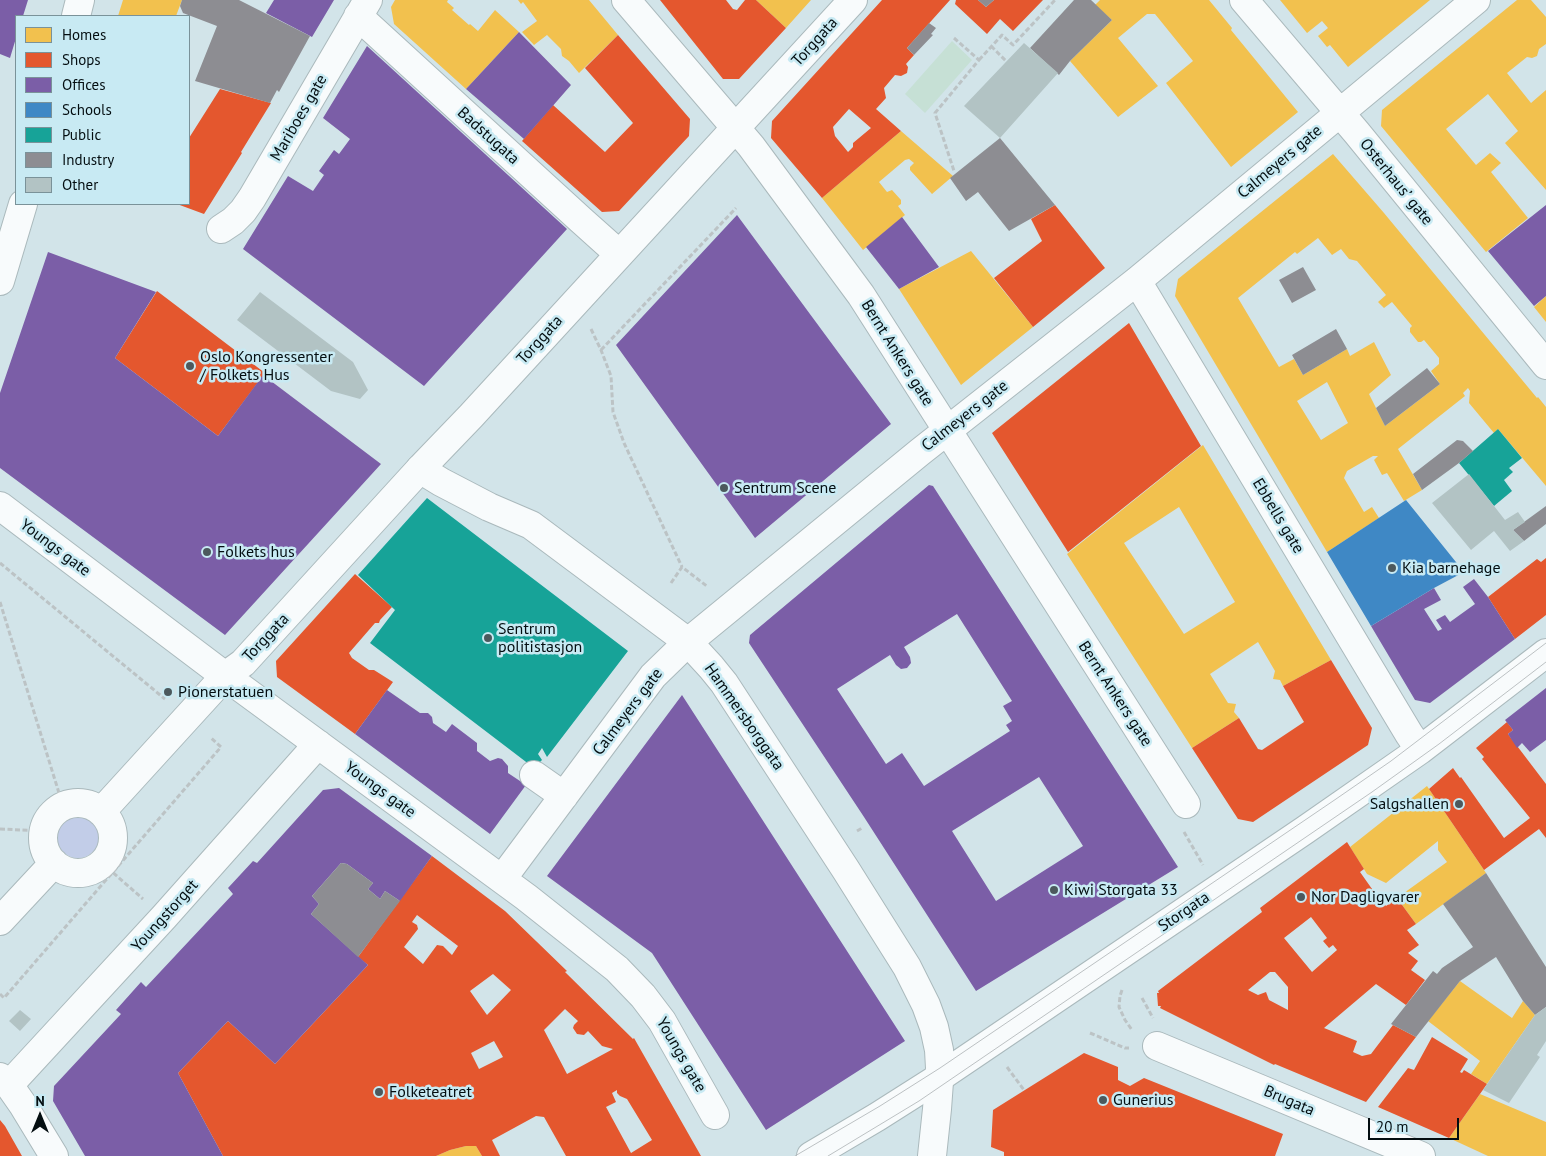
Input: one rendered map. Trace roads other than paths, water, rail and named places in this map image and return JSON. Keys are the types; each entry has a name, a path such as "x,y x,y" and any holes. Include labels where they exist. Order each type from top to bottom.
{"main road":[{"path":"76,15 80,0"},
{"name":"Bernt Ankers gate","path":"626,0 762,160 861,295 1186,804"},
{"name":"Torggata","path":"225,676 243,663 853,0"},
{"name":"Osterhaus’ gate","path":"1244,0 1546,365"},
{"name":"Calmeyers gate","path":"502,879 653,676 688,642 947,431 1137,282 1476,0"},
{"name":"Mariboes gate","path":"221,229 234,221 252,198 363,8"},
{"name":"Badstugata","path":"363,8 574,214 619,254"},
{"path":"0,281 23,205"},
{"name":"Ebbells gate","path":"1137,282 1394,710 1420,750"},
{"name":"Hammersborggata","path":"420,469 488,507 531,525 688,642 711,667 736,700 908,967 926,1005 933,1023 939,1050 940,1077 932,1156"},
{"name":"Youngs gate","path":"0,506 225,676 526,896 617,969 643,996 662,1021 716,1115"},
{"name":"Storgata","path":"811,1156 940,1077 1313,824 1420,750 1546,653"},
{"path":"104,808 225,676"},
{"name":"Youngstorget","path":"4,1081 164,917 318,744"},
{"path":"534,775 564,796"},
{"path":"51,865 40,831 62,802 104,808"},
{"path":"51,865 80,873 105,866 112,841 110,825 104,808"},
{"path":"0,921 51,865"},
{"name":"Brugata","path":"1157,1046 1421,1156"},
{"path":"4,1081 23,1105 54,1156"}],"water":[{"path":"82,816 90,819 96,825 99,837 96,849 90,855 74,858 66,855 60,849 57,833 60,825 66,819"}],"tram line":[{"path":"795,1156 940,1068 1336,799 1391,761 1546,643"},
{"path":"828,1156 919,1101 1372,792 1439,744 1546,662"}],"place":[{"name":"Oslo Kongressenter / Folkets Hus","path":"190,366"},
{"name":"Sentrum Scene","path":"724,488"},
{"name":"Folkets hus","path":"207,552"},
{"name":"Kia barnehage","path":"1392,568"},
{"name":"Sentrum politistasjon","path":"488,638"},
{"name":"Pionerstatuen","path":"168,692"},
{"name":"Salgshallen","path":"1459,804"},
{"name":"Kiwi Storgata 33","path":"1054,890"},
{"name":"Nor Dagligvarer","path":"1301,897"},
{"name":"Folketeatret","path":"379,1092"},
{"name":"Gunerius","path":"1103,1100"}]}
